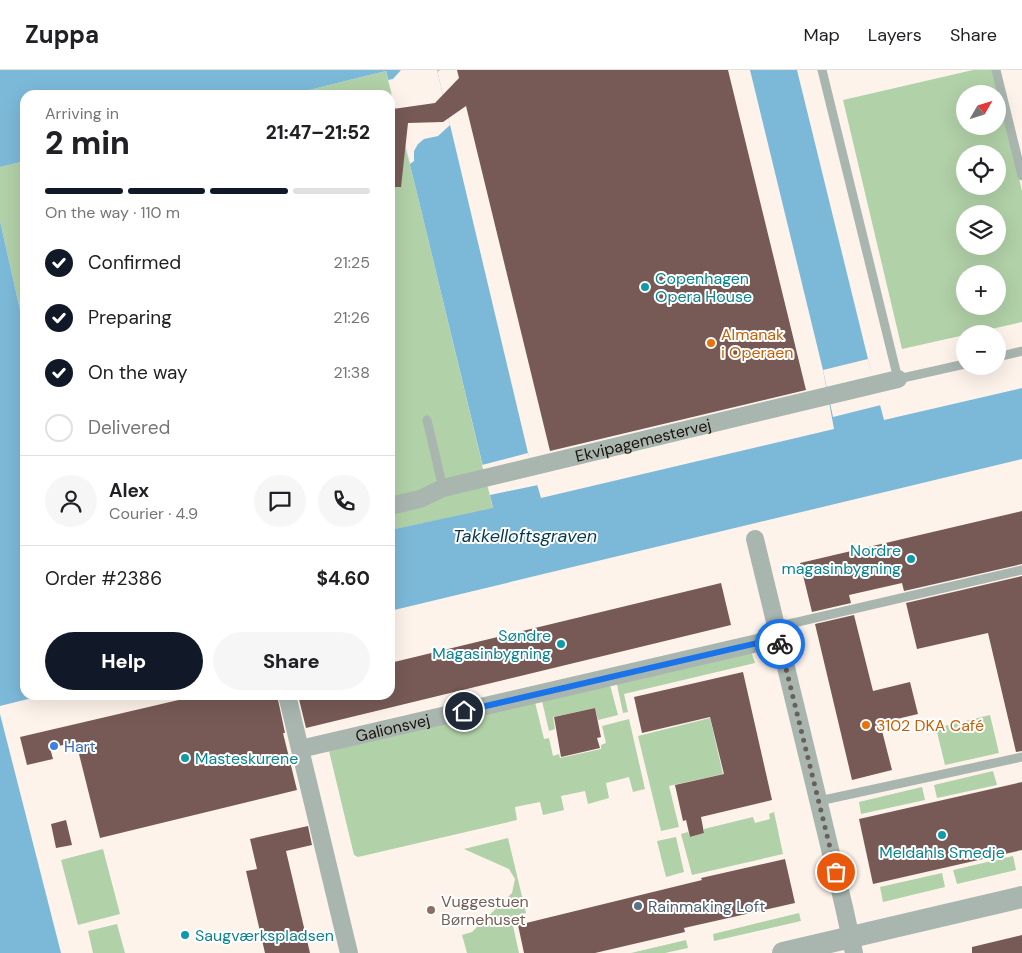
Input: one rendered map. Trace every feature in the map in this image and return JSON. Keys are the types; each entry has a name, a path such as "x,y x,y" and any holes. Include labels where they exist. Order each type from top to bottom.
{"street":[{"name":"Ekvipagemestervej","path":"395,505 420,499 443,488 893,380"},
{"path":"755,538 852,945"},
{"name":"Galionsvej","path":"300,749 777,632"},
{"path":"288,700 349,953"},
{"path":"783,953 852,945 1022,897"}],"lane":[{"path":"822,70 893,380"},
{"path":"996,70 1022,176"},
{"path":"1006,355 1022,351"},
{"name":"Ekvipagemestervej","path":"893,380 956,366"},
{"path":"427,420 443,488"},
{"path":"777,632 1022,570"},
{"path":"819,801 1022,757"}],"green space":[{"path":"401,70 441,70 395,91 309,90 386,71 388,80"},
{"path":"973,70 993,70 997,85 956,85 956,135 1006,135 1006,124 1022,191 1022,322 1006,326 956,325 956,337 902,349 843,100"},
{"path":"395,108 416,189 493,509 395,529"},
{"path":"20,162 20,310 0,221 0,167"},
{"path":"749,651 755,663 624,694 628,712 623,713 616,680"},
{"path":"610,685 618,715 598,720 595,708 553,717 555,729 549,731 542,701"},
{"path":"535,702 544,739 549,738 553,756 559,754 560,758 601,749 601,745 606,743 602,726 629,719 645,789 633,792 629,777 606,783 609,798 588,804 585,791 561,796 564,810 543,815 540,802 515,807 517,820 358,857 354,855 329,751"},
{"path":"990,715 999,753 945,765 936,728"},
{"path":"710,718 723,774 669,786 679,827 661,831 638,736"},
{"path":"993,771 997,785 937,798 934,785"},
{"path":"922,787 925,800 861,814 859,802"},
{"path":"774,812 783,854 692,875 681,834 688,832 690,837 704,833 704,829 753,817 755,823 770,819 769,814"},
{"path":"676,837 684,872 666,877 657,841"},
{"path":"508,838 526,913 511,917 519,953 467,953 462,935 472,932 512,893 515,879 509,869 464,849"},
{"path":"103,849 120,914 78,925 61,860"},
{"path":"1013,856 1016,870 957,884 953,870"},
{"path":"942,873 945,887 883,902 880,887"},
{"path":"799,913 801,921 714,941 713,934"},
{"path":"117,924 125,953 93,953 88,931"},
{"path":"686,940 688,948 665,953 631,953"}],"water":[{"name":"Takkelloftsgraven","path":"0,70 437,70 528,453 541,498 834,429 823,370 750,70 797,70 884,420 1022,388 1022,459 395,610 395,529 493,508 395,106 395,90 391,90 386,71 309,90 20,90 20,162 0,167"},
{"path":"0,221 20,310 20,700 24,700 0,706"},
{"path":"0,714 61,953 0,953"}],"pier":[{"path":"401,70 437,70 450,125 438,136 424,139 418,144 414,151 414,161 410,164 395,107 395,90 391,90 388,80 393,79"},
{"path":"868,359 881,405 833,417 823,370"},
{"path":"528,453 538,485 490,495 482,465"}],"building":[{"name":"Copenhagen Opera House","path":"457,70 728,70 806,390 550,451 466,106 443,122 408,123 401,187 395,187 395,109 435,103 459,78"},
{"name":"Nordre magasinbygning","path":"1022,511 1022,564 904,591 902,583 849,595 851,603 812,612 800,563"},
{"path":"1022,576 1022,751 1016,752 988,633 917,649 906,603"},
{"name":"Søndre Magasinbygning","path":"721,583 731,625 306,728 299,700 395,700 395,662"},
{"path":"854,615 873,691 910,682 918,714 880,723 892,770 852,780 815,624"},
{"path":"743,672 772,800 701,817 704,833 690,837 686,820 683,821 675,785 724,774 710,717 642,733 634,697"},
{"name":"Masteskurene","path":"179,700 278,700 285,733 283,733 297,790 100,838 76,742 50,748 53,759 27,765 20,737"},
{"path":"595,708 601,737 597,738 600,748 561,757 554,717"},
{"name":"Meldahls Smedje","path":"1022,782 1022,850 873,884 859,819"},
{"path":"66,820 72,845 56,848 51,824"},
{"path":"308,826 312,845 286,851 310,953 265,953 246,871 257,869 250,839"},
{"path":"785,859 795,903 684,928 685,932 595,953 524,953 518,925 702,880 701,878"},
{"path":"1022,935 1022,953 972,953 972,947"}],"way so far":[{"path":"780,644 836,872"}],"place":[{"name":"Copenhagen Opera House","path":"645,287"},
{"name":"Almanak i Operaen","path":"711,343"},
{"name":"Nordre magasinbygning","path":"911,559"},
{"name":"Søndre Magasinbygning","path":"561,644"},
{"name":"3102 DKA Café","path":"866,725"},
{"name":"Hart","path":"54,746"},
{"name":"Masteskurene","path":"185,758"},
{"name":"Meldahls Smedje","path":"942,835"},
{"name":"Rainmaking Loft","path":"638,906"},
{"name":"Vuggestuen Børnehuset","path":"431,910"},
{"name":"Saugværkspladsen","path":"185,935"}],"route":[{"path":"464,711 779,638 780,644"}]}
